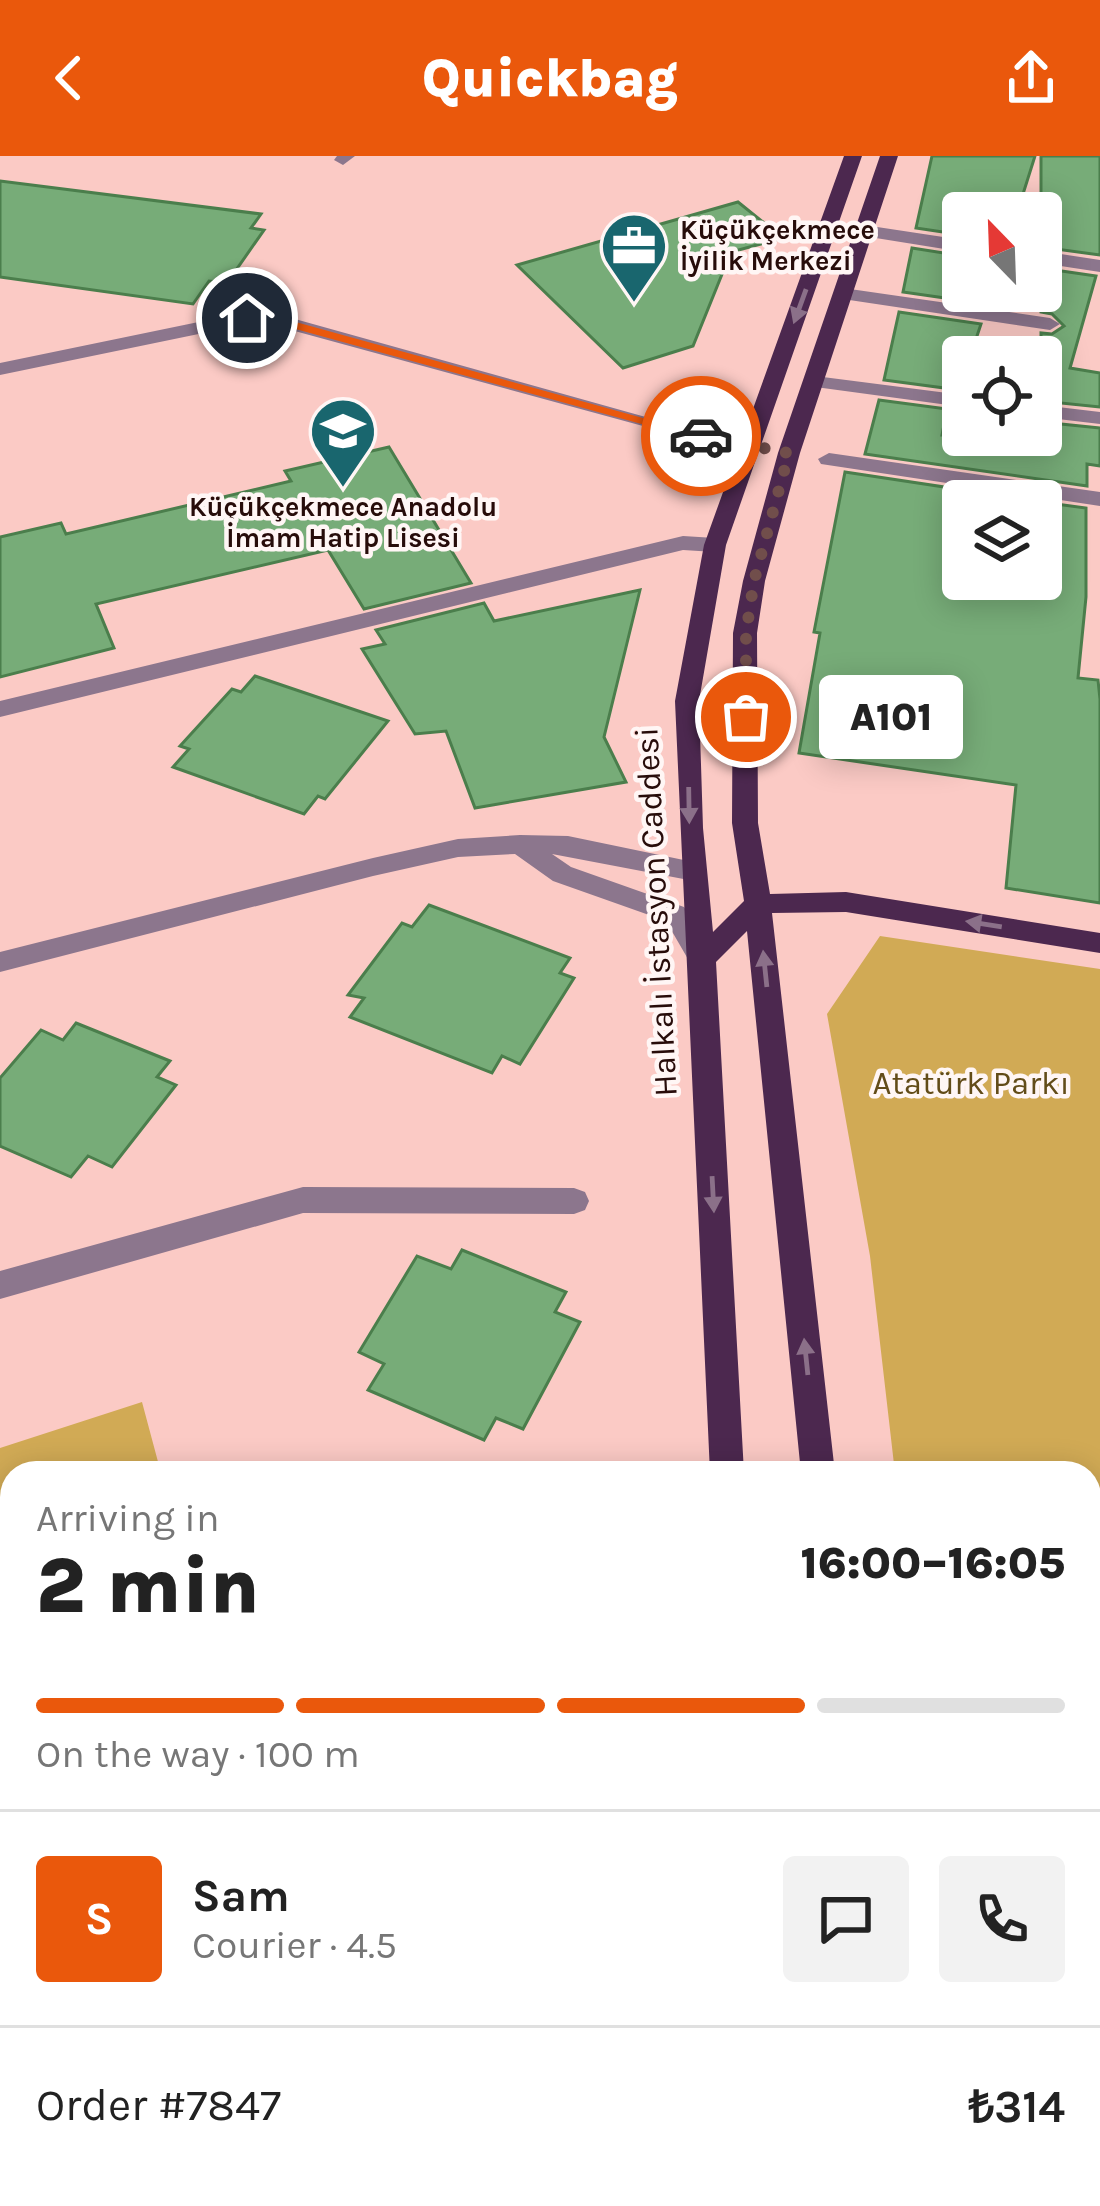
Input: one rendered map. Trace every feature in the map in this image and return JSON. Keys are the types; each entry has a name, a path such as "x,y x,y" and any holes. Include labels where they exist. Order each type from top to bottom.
{"main road":[{"name":"Halkalı İstasyon Caddesi","path":"729,1461 687,701 715,545 853,156"},
{"path":"817,1461 758,904 745,823 746,633 754,581 789,453 889,156"},
{"path":"749,449 789,453"},
{"path":"701,959 758,904 846,902 1100,943"}],"street":[{"path":"865,231 942,243"},
{"path":"1062,260 1100,266"},
{"path":"843,295 1050,324"},
{"path":"0,369 247,318 270,318 749,449"},
{"path":"815,382 942,398"},
{"path":"1062,413 1100,418"},
{"path":"830,459 1100,499"},
{"path":"0,709 683,543 715,545"},
{"path":"520,844 562,874 675,914 691,934 701,959"},
{"path":"0,962 458,848 568,844 694,871"},
{"path":"0,1285 303,1200 574,1201"}],"green space":[{"name":"Atatürk Parkı","path":"880,936 1100,969 1100,1461 894,1461 870,1256 827,1014"},
{"path":"142,1402 158,1461 0,1461 0,1448"}],"building":[{"path":"932,156 1035,156 1024,192 942,192 942,232 916,228"},
{"path":"1041,156 1100,156 1100,255 1062,250 1062,192 1041,192"},
{"path":"0,181 261,214 251,228 264,230 227,283 209,281 193,304 0,277"},
{"name":"Küçükçekmece İyilik Merkezi","path":"738,202 783,238 731,252 693,346 623,368 517,265"},
{"path":"912,248 942,253 942,298 903,292"},
{"path":"1062,271 1096,276 1070,368 1100,373 1100,407 1062,403 1062,336 1041,336 1064,326 1052,314 1041,312 1062,312"},
{"path":"899,312 981,324 977,336 942,336 942,388 884,380"},
{"path":"879,400 942,408 942,456 1062,456 1062,424 1100,428 1100,466 1087,464 1087,486 865,454"},
{"path":"389,447 471,583 364,609 328,550 96,604 114,648 0,677 0,537 61,523 66,534 291,481 285,471"},
{"path":"845,472 942,487 942,600 1062,600 1062,505 1086,508 1086,597 1078,678 1098,680 1100,699 1100,903 1006,888 1016,785 799,753 820,633 814,632"},
{"path":"640,590 604,737 626,782 475,808 446,731 415,734 362,649 385,644 376,630 484,603 494,621"},
{"path":"255,676 388,721 325,799 318,796 304,814 173,767 189,749 180,746 232,689 241,692"},
{"path":"429,905 570,958 560,973 574,978 520,1064 502,1056 492,1073 350,1017 364,998 348,995 402,923 412,927"},
{"path":"76,1023 170,1061 157,1077 176,1085 112,1167 88,1156 71,1177 0,1146 0,1078 41,1030 63,1040"},
{"path":"462,1250 566,1292 555,1312 580,1322 523,1429 496,1418 484,1440 368,1390 384,1364 359,1352 417,1256 451,1269"}],"way so far":[{"path":"701,436 749,449 789,453 754,581 746,633 746,717"}],"place":[{"name":"Küçükçekmece İyilik Merkezi","path":"634,305"},
{"name":"Küçükçekmece Anadolu İmam Hatip Lisesi","path":"343,490"},
{"name":"A101","path":"746,717"}],"route":[{"path":"247,318 270,318 701,436"}]}
